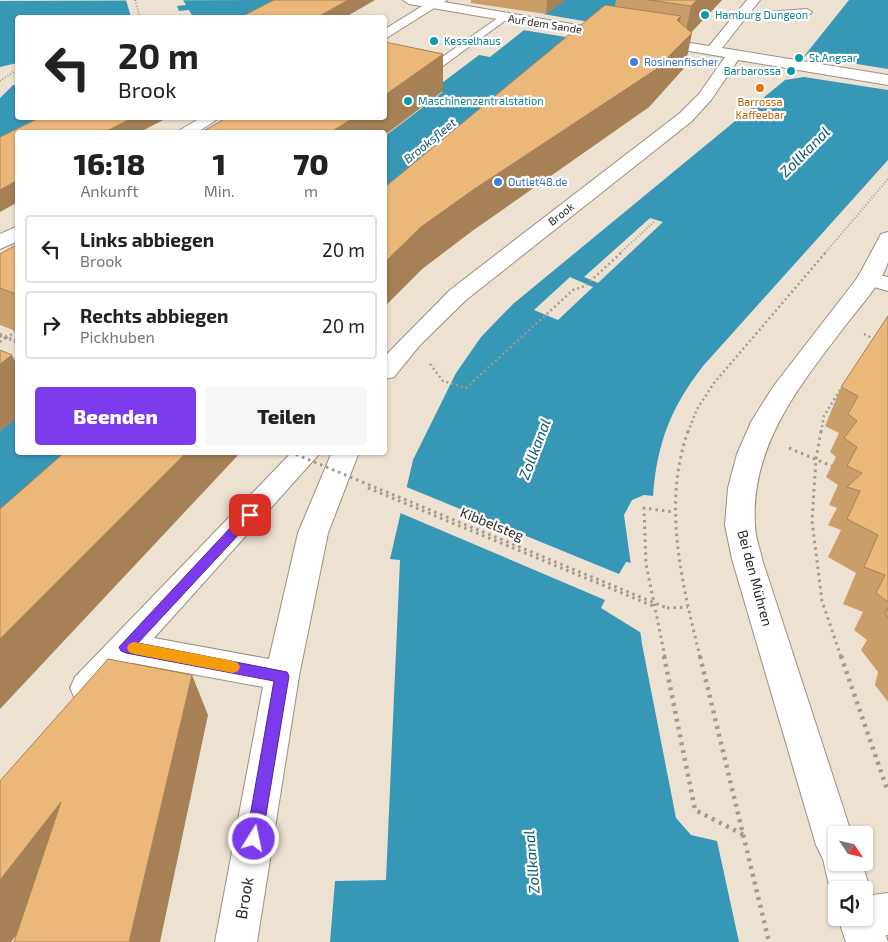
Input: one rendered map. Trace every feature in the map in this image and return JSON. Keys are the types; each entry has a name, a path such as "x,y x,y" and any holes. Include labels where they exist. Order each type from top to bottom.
{"street":[{"name":"Auf dem Sande","path":"409,0 437,2 533,22 888,80"},
{"path":"395,9 409,0"},
{"path":"712,51 754,0"},
{"path":"387,34 437,2"},
{"name":"Brook","path":"387,369 434,318 465,290 686,117 705,96 734,55"},
{"path":"190,130 207,120"},
{"path":"0,243 15,234"},
{"name":"Bei den Mühren","path":"830,826 747,559 740,527 740,498 756,435 775,400 881,275 888,238"},
{"path":"67,708 305,455"},
{"name":"Brook","path":"236,942 282,676 314,533 345,455"},
{"path":"126,647 282,676"},
{"path":"873,915 888,914"},
{"path":"862,926 867,942"}],"lane":[{"path":"740,16 807,12"},
{"path":"432,69 505,17"}],"path":[{"path":"134,0 139,15"},
{"path":"0,81 15,71"},
{"path":"443,381 466,388 548,312 573,290 585,286 655,221"},
{"path":"0,342 15,332"},
{"path":"869,347 879,334"},
{"path":"0,335 15,341"},
{"path":"844,385 824,416 816,459 812,521 822,601 888,792"},
{"path":"756,435 843,470"},
{"name":"Kibbelsteg","path":"297,455 667,608 688,607"},
{"path":"357,483 653,606"},
{"path":"673,512 644,508 646,564 695,810 745,836"}],"water":[{"path":"286,0 255,15 15,15 15,120 50,120 23,130 15,130 15,134 0,145 0,1"},
{"name":"Brooksfleet","path":"562,0 642,0 387,226 387,134 443,92 434,89 479,55 490,57"},
{"name":"Zollkanal","path":"849,0 888,0 888,160 703,366 682,396 662,442 653,496 644,495 632,500 624,515 642,644 676,818 691,835 717,841 739,942 330,942 335,881 386,880 400,560 390,559 413,460 456,373 481,337 513,304 785,80"},
{"path":"15,419 15,455 129,455 0,574 0,431"}],"pier":[{"path":"126,0 183,0 186,5 177,6 179,11 189,10 192,15 130,15"},
{"path":"543,14 613,26 596,42 523,30"},
{"path":"807,54 820,58 888,69 888,90 804,77 785,80"},
{"path":"15,63 15,85 0,98 0,67"},
{"path":"650,218 663,222 598,283 584,277"},
{"path":"570,277 593,287 558,320 534,310"},
{"path":"404,486 619,574 626,562 633,563 643,634 601,608 605,600 398,512"}],"building":[{"path":"274,0 348,0 321,15 245,15"},
{"path":"649,0 697,0 691,6"},
{"path":"605,5 681,16 677,20 692,33 655,70 473,190 421,227 387,260 387,185"},
{"path":"387,42 443,54 387,94"},
{"path":"35,120 128,120 109,130 15,130 15,182 0,190 0,137"},
{"path":"223,120 350,120 334,130 205,130"},
{"path":"15,246 15,294 0,288 0,254"},
{"path":"888,316 888,602 876,593 885,575 864,567 878,535 847,519 860,491 847,487 862,473 847,466 857,447 844,438 857,421 848,414 858,396 841,387"},
{"path":"0,350 12,355 0,364"},
{"path":"62,455 184,455 0,639 0,509"},
{"path":"888,607 888,618 885,614"},
{"path":"108,659 192,675 129,942 14,942 61,802 0,880 0,781"}],"slow traffic":[{"path":"134,648 233,667"}],"place":[{"name":"Hamburg Dungeon","path":"705,15"},
{"name":"Kesselhaus","path":"434,41"},
{"name":"St.Angsar","path":"799,58"},
{"name":"Rosinenfischer","path":"634,62"},
{"name":"Barbarossa","path":"791,71"},
{"name":"Barrossa Kaffeebar","path":"760,88"},
{"name":"Maschinenzentralstation","path":"408,101"},
{"name":"Outlet48.de","path":"498,182"}],"route":[{"path":"250,515 126,647 282,676 254,839"}]}
